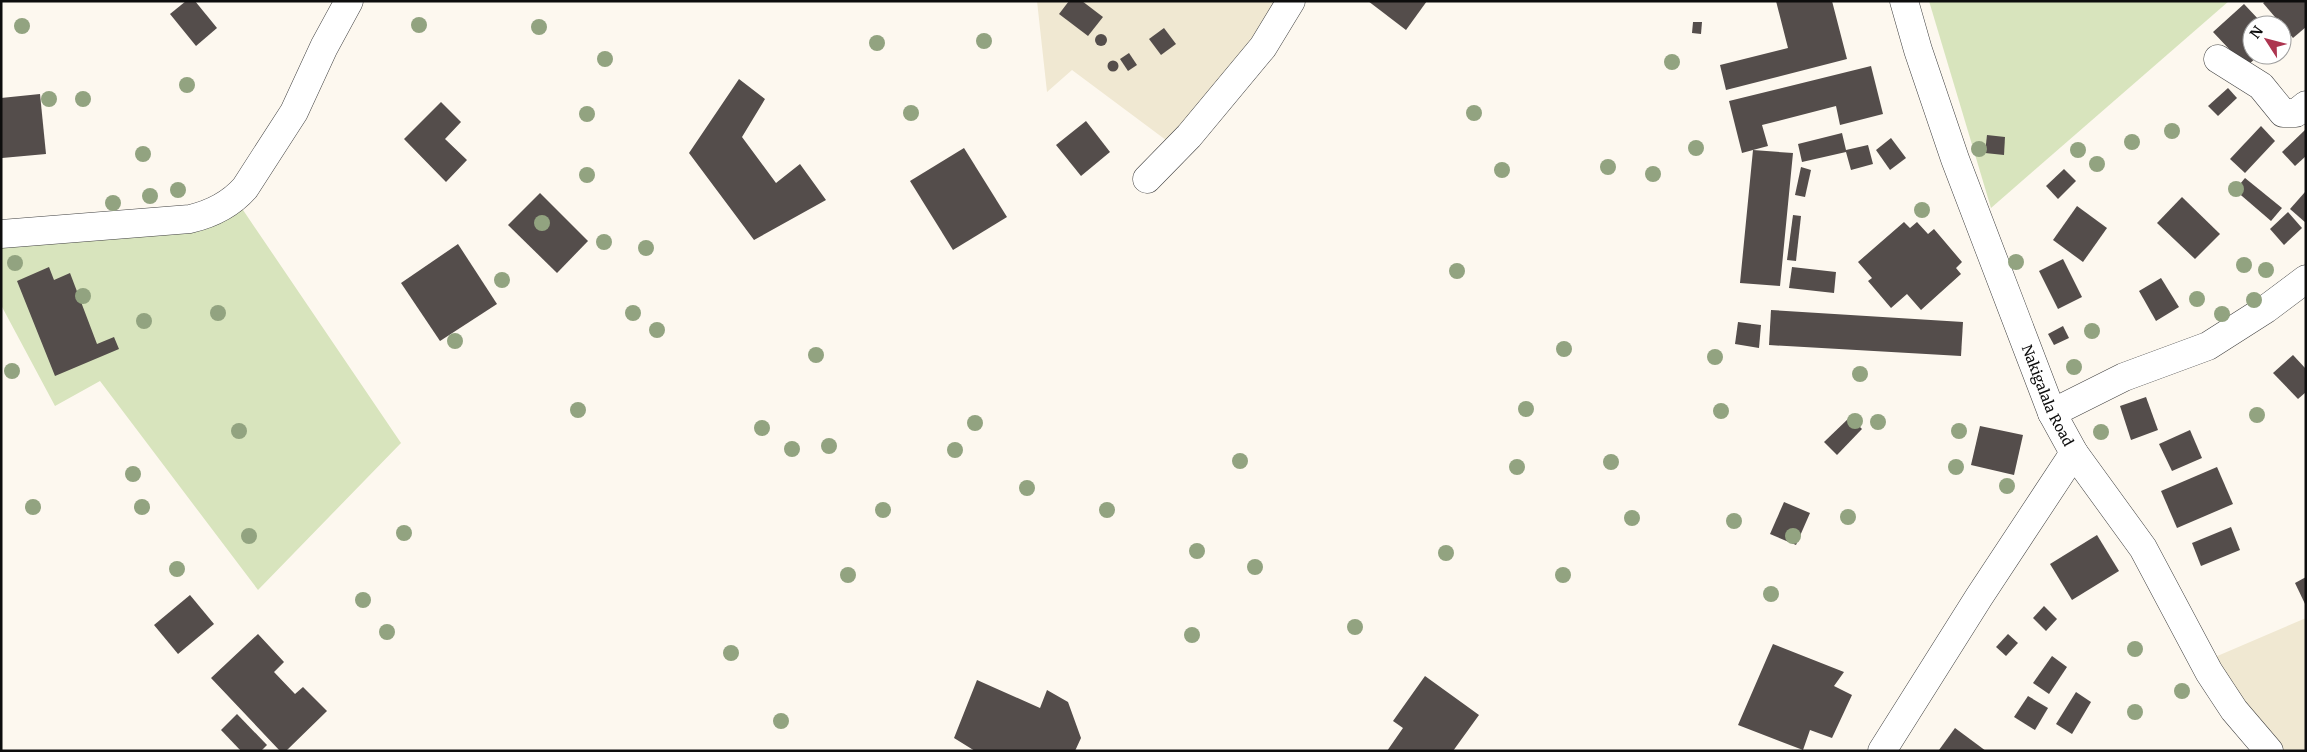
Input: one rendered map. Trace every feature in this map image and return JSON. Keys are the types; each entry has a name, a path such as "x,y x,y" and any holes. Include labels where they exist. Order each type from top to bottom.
{"street":[{"path":"1,234 190,219 207,215 236,199 294,112 348,1"},
{"path":"1147,179 1189,136 1263,47 1291,1"},
{"name":"Nakigalala Road","path":"1904,1 1918,50 1955,159 2052,413 2074,453 2143,548 2209,672 2234,710 2269,751"},
{"path":"2218,59 2262,86 2283,113 2296,113 2306,104"},
{"path":"2052,413 2124,377 2208,346 2266,309 2306,279"},
{"path":"1882,751 1979,597 2074,453"}],"shaded area":[{"path":"1037,1 1276,1 1186,155 1072,70 1047,92"},
{"path":"2306,618 2306,751 2265,751 2208,660"}],"green space":[{"path":"1929,1 2229,1 1991,208"},
{"path":"241,207 401,443 258,590 100,381 55,406 1,305 1,245 219,224"}],"building":[{"path":"186,1 195,1 217,28 196,46 170,14"},
{"path":"1069,1 1082,1 1103,17 1088,36 1059,14"},
{"path":"1368,1 1427,1 1406,30"},
{"path":"1776,1 1832,1 1847,59 1726,90 1720,65 1788,48"},
{"path":"2266,1 2306,1 2306,27 2293,38 2292,15 2273,15 2263,3"},
{"path":"2244,4 2254,15 2242,15 2242,63 2213,32"},
{"path":"1693,22 1702,22 1701,34 1692,33"},
{"path":"1164,28 1176,44 1161,55 1149,39"},
{"path":"1099,34 1103,34 1107,40 1103,46 1099,46 1095,42 1095,38"},
{"path":"1129,53 1137,65 1128,71 1120,59"},
{"path":"1113,60 1119,66 1113,72 1107,66"},
{"path":"1871,66 1883,114 1840,125 1836,106 1762,125 1768,146 1742,153 1729,101"},
{"path":"739,79 765,99 742,137 776,183 800,164 826,200 754,240 689,153"},
{"path":"2228,88 2237,98 2218,116 2208,106"},
{"path":"40,94 46,154 2,158 1,98"},
{"path":"441,102 461,122 445,139 467,160 446,182 404,139"},
{"path":"1086,121 1110,152 1081,176 1056,145"},
{"path":"2261,126 2275,141 2245,173 2230,159"},
{"path":"2306,129 2306,156 2295,166 2282,152"},
{"path":"1842,133 1846,150 1868,145 1873,164 1851,170 1846,152 1802,162 1798,144"},
{"path":"1987,135 2005,137 2004,155 1985,153"},
{"path":"1891,138 1906,158 1890,170 1876,150"},
{"path":"964,148 1007,217 953,250 910,181"},
{"path":"1753,150 1793,153 1780,286 1740,283"},
{"path":"1801,167 1811,170 1805,197 1795,195"},
{"path":"2064,169 2076,181 2058,199 2046,186"},
{"path":"2245,178 2282,208 2271,221 2235,190"},
{"path":"540,193 588,241 557,273 508,225"},
{"path":"2306,193 2306,223 2290,209"},
{"path":"2182,197 2220,234 2195,259 2157,223"},
{"path":"2077,206 2107,228 2083,262 2053,240"},
{"path":"2288,212 2302,228 2284,245 2270,229"},
{"path":"1793,215 1801,216 1796,261 1787,260"},
{"path":"1904,222 1910,228 1917,222 1928,234 1934,229 1962,262 1956,268 1961,274 1921,310 1907,294 1891,308 1868,281 1872,278 1858,262"},
{"path":"458,244 497,304 440,341 401,283"},
{"path":"2063,259 2082,297 2058,309 2039,271"},
{"path":"49,267 54,280 70,273 97,344 114,337 119,349 55,376 17,281"},
{"path":"1792,267 1836,272 1834,293 1789,288"},
{"path":"2161,278 2179,307 2156,321 2139,291"},
{"path":"1771,310 1963,322 1961,356 1769,345"},
{"path":"1738,322 1761,325 1759,348 1735,344"},
{"path":"2063,326 2069,338 2054,345 2048,334"},
{"path":"2293,355 2306,369 2306,392 2298,399 2273,373"},
{"path":"2146,397 2158,430 2131,440 2120,406"},
{"path":"1850,417 1862,429 1837,455 1824,442"},
{"path":"1980,426 2023,435 2014,475 1971,465"},
{"path":"2190,430 2202,458 2172,471 2159,444"},
{"path":"2217,467 2233,504 2177,528 2161,491"},
{"path":"1784,502 1810,513 1796,545 1770,534"},
{"path":"2231,527 2240,550 2201,566 2192,543"},
{"path":"2097,535 2119,571 2072,600 2050,564"},
{"path":"2306,577 2306,606 2295,583"},
{"path":"190,595 214,624 178,654 154,625"},
{"path":"2044,606 2057,619 2046,631 2033,618"},
{"path":"258,634 284,662 274,672 295,694 303,687 327,711 286,751 280,751 211,678"},
{"path":"2008,634 2018,643 2006,656 1996,647"},
{"path":"1773,644 1844,672 1834,686 1852,695 1832,738 1810,730 1803,750 1738,725"},
{"path":"2052,656 2067,667 2049,694 2033,683"},
{"path":"1425,676 1479,715 1453,751 1387,751 1403,728 1393,721"},
{"path":"977,680 1040,708 1047,690 1068,702 1081,738 1075,751 975,751 954,738"},
{"path":"2076,692 2091,702 2072,734 2056,724"},
{"path":"2028,696 2048,708 2035,730 2014,717"},
{"path":"237,714 267,745 261,751 241,751 221,730"},
{"path":"1955,728 1986,751 1939,750"}]}
